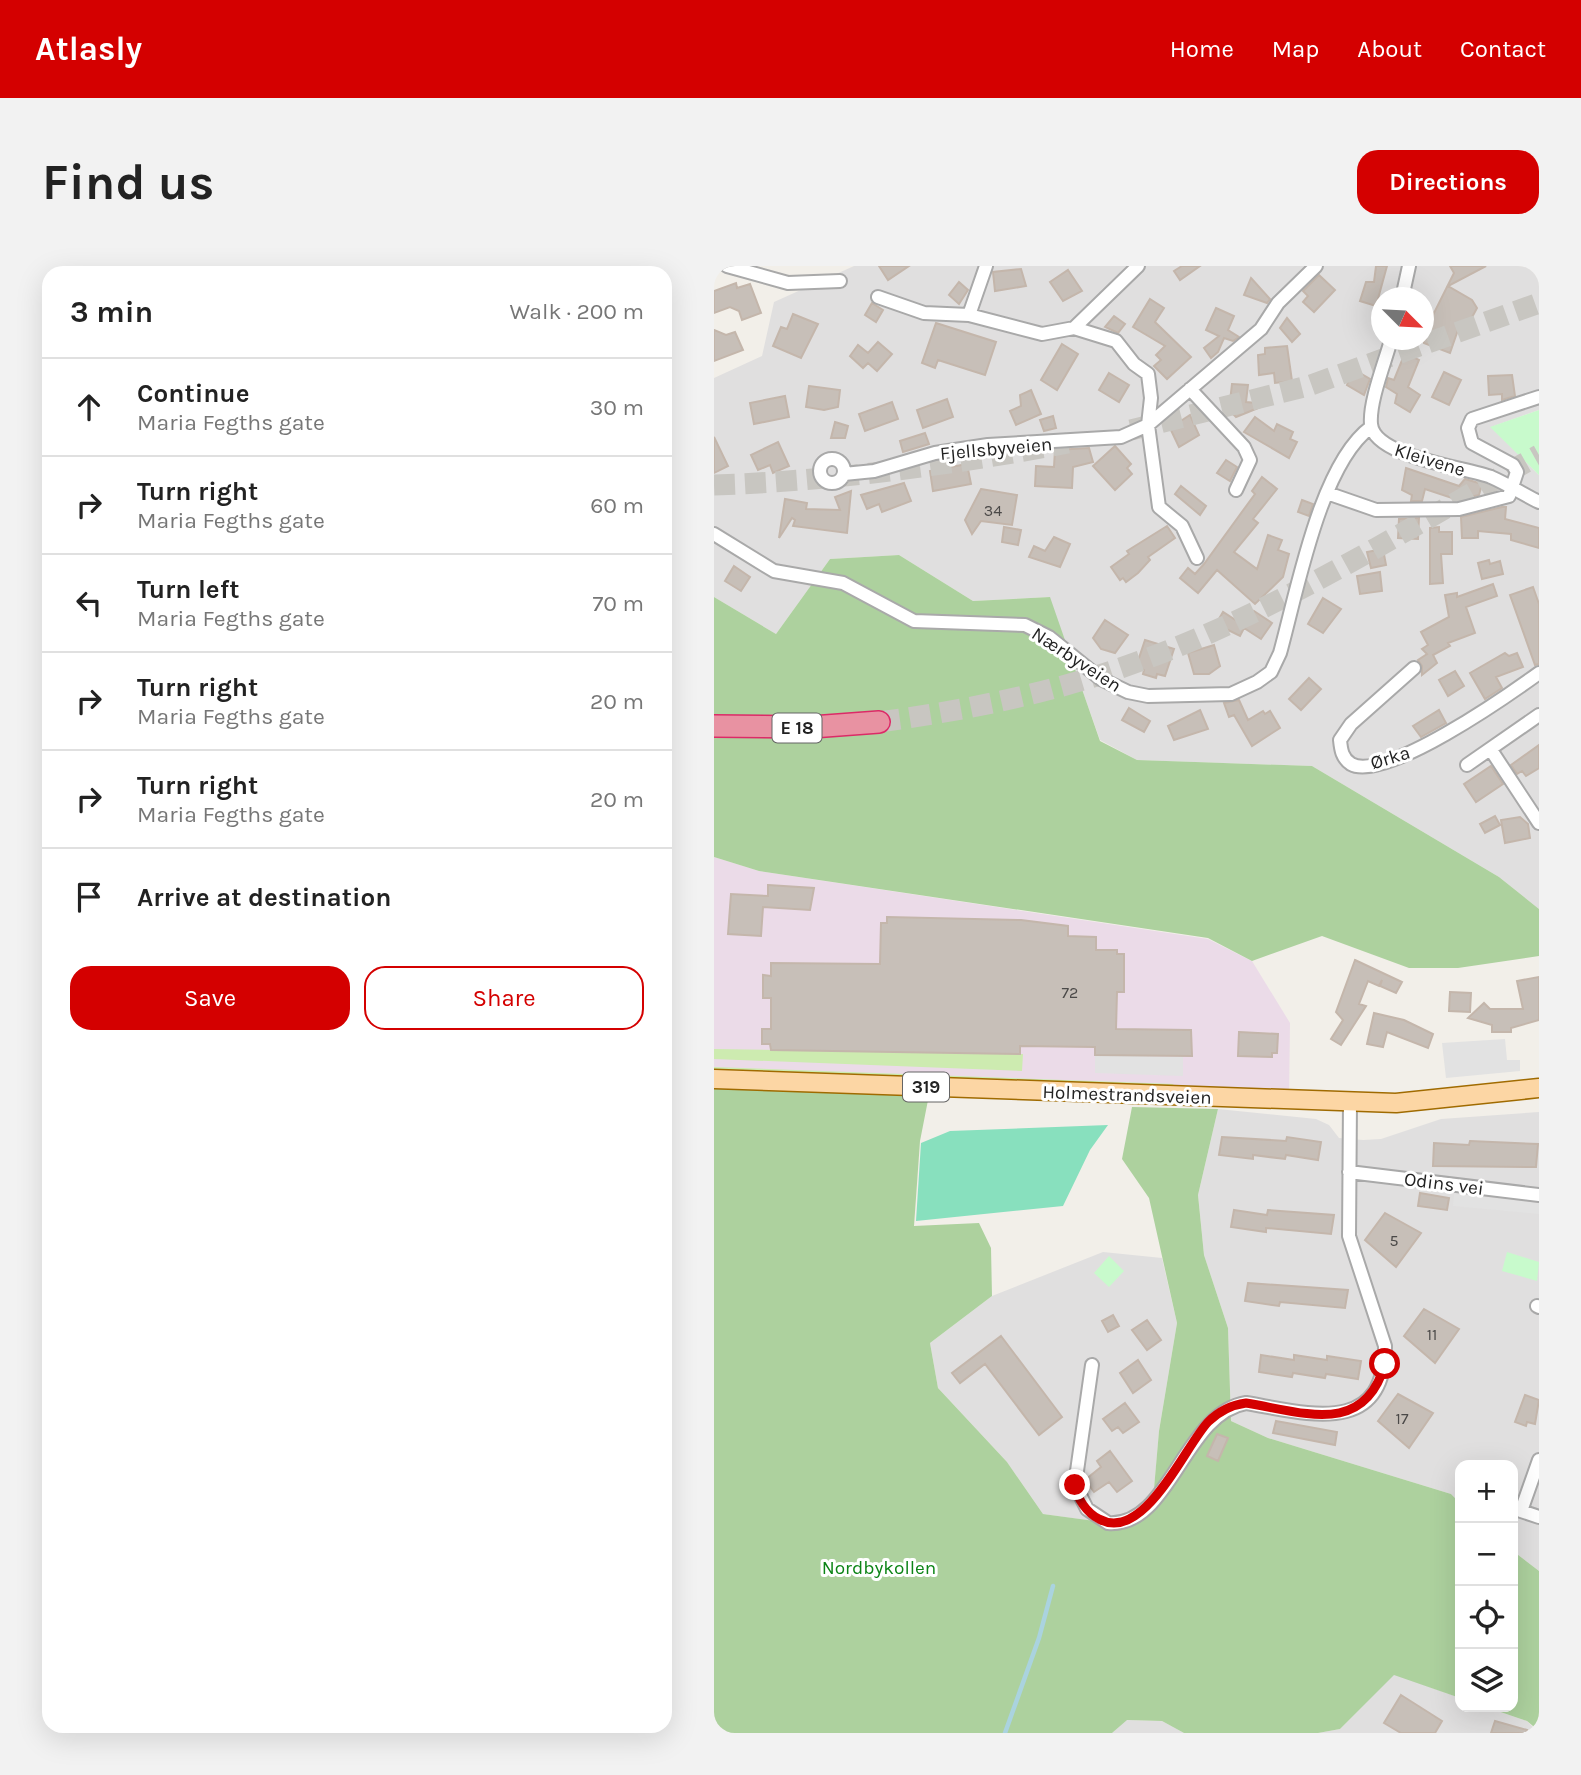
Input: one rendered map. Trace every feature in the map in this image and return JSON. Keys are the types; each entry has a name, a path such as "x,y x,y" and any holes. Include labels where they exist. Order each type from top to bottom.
{"highway":[{"name":"E 18","path":"714,726 812,727 879,722"}],"main road":[{"name":"Holmestrandsveien","path":"714,1079 1396,1103 1539,1088"}],"street":[{"path":"727,266 788,283 841,281"},
{"path":"969,315 986,266"},
{"path":"1074,328 1138,266"},
{"name":"Fjellsbyveien","path":"844,474 874,471 934,453 988,445 1121,436 1148,425 1261,330 1278,303 1316,266"},
{"path":"1404,287 1409,266"},
{"path":"877,297 924,313 969,315 1042,334 1074,328 1116,341 1134,364 1148,374 1151,398 1148,425 1159,507 1182,526 1197,558"},
{"path":"1371,427 1389,350"},
{"path":"1190,389 1244,447 1250,460 1236,491"},
{"path":"1327,493 1376,510 1459,509 1509,496 1518,476 1513,465 1472,443 1468,428 1472,419 1490,411 1539,397"},
{"name":"Kleivene","path":"1371,427 1390,448 1492,478 1539,502"},
{"name":"Nærbyveien","path":"714,534 774,571 843,583 914,621 1025,625 1049,637 1101,679 1128,692 1148,696 1231,694 1257,682 1270,671 1280,653 1314,528 1327,493 1350,445 1371,427"},
{"name":"Ørka","path":"1414,668 1351,724 1340,740 1342,755 1352,764 1366,767 1388,762 1425,746 1539,673"},
{"path":"1467,765 1539,715"},
{"path":"1491,750 1539,823"},
{"path":"1092,1365 1075,1485 1087,1509 1108,1523 1129,1520 1142,1510 1165,1485 1208,1423 1233,1405 1246,1403 1322,1415 1338,1414 1358,1407 1371,1396 1380,1381 1385,1364 1385,1346 1349,1236 1350,1102"},
{"name":"Odins vei","path":"1349,1172 1539,1195"},
{"path":"1539,1460 1521,1511 1539,1517"}],"shaded area":[{"path":"854,266 1539,266 1539,410 1491,427 1539,475 1539,909 1499,877 1312,766 1137,760 1100,740 1049,597 973,601 899,555 830,559 776,634 714,597 714,378 762,356 774,302"},
{"path":"714,857 759,871 1208,939 1252,961 1290,1023 1289,1099 714,1077"},
{"path":"1505,1039 1507,1060 1520,1060 1520,1071 1446,1078 1442,1043"},
{"path":"1095,1055 1183,1057 1183,1076 1095,1073"},
{"path":"1218,1109 1316,1119 1329,1125 1339,1138 1363,1140 1381,1139 1441,1119 1539,1112 1539,1571 1518,1555 1518,1460 1455,1460 1455,1498 1451,1494 1268,1438 1231,1421 1228,1328 1204,1255 1198,1195"},
{"path":"1454,1194 1539,1203 1539,1214 1453,1206"},
{"path":"1103,1252 1162,1258 1177,1323 1159,1431 1153,1500 1142,1510 1108,1523 1043,1514 1007,1462 938,1388 930,1343 992,1296"},
{"path":"1394,1674 1455,1696 1455,1712 1501,1712 1527,1721 1539,1733 1318,1733 1340,1729"},
{"path":"1126,1720 1162,1721 1184,1733 1112,1733"}],"green space":[{"path":"1539,410 1539,475 1490,427"},
{"path":"899,555 973,601 1050,597 1100,741 1137,760 1312,766 1499,877 1539,909 1539,956 1458,968 1409,968 1322,936 1252,961 1208,938 759,871 714,857 714,597 776,634 830,559"},
{"path":"714,1049 1023,1054 1022,1071 714,1059"},
{"path":"714,1067 1174,1084 1167,1088 714,1072"},
{"name":"Nordbykollen","path":"714,1088 929,1095 920,1141 914,1226 979,1223 991,1248 992,1296 930,1343 938,1388 1007,1462 1043,1514 1117,1524 1153,1500 1159,1431 1177,1323 1149,1198 1122,1159 1132,1107 1218,1109 1198,1195 1204,1255 1228,1328 1231,1421 1268,1438 1451,1494 1455,1498 1455,1696 1394,1675 1340,1729 1318,1733 1184,1733 1162,1721 1127,1720 1112,1733 714,1733"},
{"path":"1108,1125 1090,1150 1063,1206 916,1221 921,1143 950,1131"},
{"path":"1507,1252 1539,1262 1537,1281 1502,1271"},
{"path":"1109,1256 1124,1271 1109,1287 1094,1273"},
{"path":"1518,1555 1539,1571 1539,1731 1527,1721 1501,1712 1518,1712"}],"building":[{"path":"879,266 909,266 888,280"},
{"path":"1182,266 1200,266 1180,280 1174,271"},
{"path":"1376,266 1387,266 1381,287 1371,287 1371,304 1360,301 1366,282 1374,282"},
{"path":"1450,266 1486,266 1448,286 1472,300 1477,308 1469,323 1459,327 1450,353 1434,347 1434,313 1454,273"},
{"path":"1021,269 1026,286 995,291 993,272"},
{"path":"1068,270 1082,291 1063,301 1050,282"},
{"path":"1319,275 1335,290 1314,312 1303,302 1308,296 1303,291"},
{"path":"1251,278 1270,299 1267,303 1244,295"},
{"path":"959,282 968,290 959,304 949,295"},
{"path":"736,283 737,288 750,284 761,313 742,320 739,311 730,307 714,313 714,291"},
{"path":"1150,299 1164,308 1155,322 1191,357 1167,379 1154,366 1161,360 1156,355 1165,346 1133,327"},
{"path":"872,303 883,310 876,322 865,315"},
{"path":"1216,308 1234,316 1228,330 1239,337 1233,341 1224,338 1218,352 1211,358 1204,348 1219,336 1206,330"},
{"path":"793,314 818,324 801,358 773,346 781,327 787,329"},
{"path":"1114,316 1125,324 1118,333 1105,327"},
{"path":"1287,318 1300,334 1292,342 1280,328"},
{"path":"936,323 996,342 985,375 938,360 935,368 922,363"},
{"path":"714,330 726,335 735,332 743,350 714,361"},
{"path":"878,342 892,354 877,371 868,363 863,368 850,356 858,345 868,353"},
{"path":"1062,344 1078,354 1057,390 1041,380"},
{"path":"1287,346 1292,381 1275,383 1274,373 1259,375 1258,355 1265,354 1265,348"},
{"path":"1405,353 1419,360 1408,387 1420,395 1410,412 1395,403 1397,394 1386,387 1388,378 1394,380"},
{"path":"1353,369 1370,379 1364,395 1347,385"},
{"path":"1444,372 1461,380 1449,405 1432,397"},
{"path":"1109,373 1129,385 1119,402 1099,390"},
{"path":"1512,375 1515,396 1502,400 1502,394 1489,395 1488,376"},
{"path":"1232,384 1248,385 1246,402 1268,404 1236,417 1229,410"},
{"path":"809,386 840,390 838,407 824,410 806,407"},
{"path":"1031,390 1041,414 1016,425 1010,411 1021,406 1020,395"},
{"path":"785,396 789,417 754,424 750,403"},
{"path":"947,399 953,417 923,428 917,410"},
{"path":"892,402 898,419 865,431 859,414"},
{"path":"1190,415 1199,435 1179,447 1170,428"},
{"path":"1053,416 1056,428 1044,431 1040,420"},
{"path":"1255,417 1274,431 1277,424 1293,432 1290,439 1297,442 1289,458 1244,432"},
{"path":"835,422 848,426 845,438 831,438"},
{"path":"925,433 929,444 903,452 900,441"},
{"path":"714,437 728,466 714,473"},
{"path":"778,442 789,466 773,473 770,465 758,470 751,455"},
{"path":"1115,446 1131,464 1127,468 1132,474 1115,490 1093,466"},
{"path":"1089,448 1093,462 1073,467 1072,488 1035,486 1036,466 1054,467 1055,450"},
{"path":"1226,460 1237,467 1230,481 1217,473"},
{"path":"967,464 971,484 933,491 930,471"},
{"path":"1406,468 1459,486 1465,479 1482,484 1479,495 1458,500 1425,489 1422,501 1411,501 1412,495 1402,490"},
{"path":"1262,477 1277,489 1253,519 1258,523 1234,552 1257,569 1268,535 1282,540 1278,550 1289,554 1283,577 1255,604 1217,570 1198,593 1180,578 1188,568 1195,574 1204,564 1255,494 1252,491"},
{"path":"904,483 911,501 882,512 879,504 867,509 861,495"},
{"path":"1181,486 1206,506 1200,515 1175,494"},
{"path":"981,489 1017,495 1012,525 981,521 972,534 965,520"},
{"path":"851,491 847,533 793,526 795,520 792,518 779,538 785,499 807,503 806,509 840,510 835,497"},
{"path":"1302,500 1313,504 1309,516 1298,512"},
{"path":"1506,507 1505,519 1539,528 1539,548 1511,540 1511,534 1478,531 1478,538 1462,538 1461,517"},
{"path":"1419,518 1418,539 1398,538 1399,519"},
{"path":"1167,526 1175,538 1148,557 1150,560 1138,573 1126,582 1123,578 1120,580 1111,567 1129,554 1127,551"},
{"path":"1004,527 1021,530 1018,545 1002,542"},
{"path":"1439,527 1439,532 1452,532 1452,554 1441,554 1443,583 1430,584 1430,528"},
{"path":"1054,537 1070,544 1060,567 1029,557 1034,546 1045,551"},
{"path":"1383,549 1386,565 1371,568 1367,552"},
{"path":"1489,560 1490,564 1500,561 1503,574 1482,579 1478,563"},
{"path":"734,566 750,577 741,591 725,581"},
{"path":"1380,572 1382,591 1360,594 1357,576"},
{"path":"1493,584 1497,596 1466,607 1475,633 1448,643 1450,646 1433,655 1437,663 1422,675 1422,666 1418,660 1427,654 1422,649 1428,645 1421,632 1449,617 1445,595 1457,593 1457,597"},
{"path":"1533,587 1539,604 1539,664 1535,665 1510,595"},
{"path":"1323,598 1341,609 1323,633 1308,624"},
{"path":"1254,611 1272,623 1261,639 1244,628 1240,636 1216,624 1223,612 1245,626"},
{"path":"1105,620 1128,635 1115,653 1101,649 1093,638"},
{"path":"1145,640 1174,649 1165,676 1157,674 1156,678 1143,674 1144,670 1136,667"},
{"path":"1214,645 1220,666 1209,674 1194,674 1188,653"},
{"path":"1505,653 1509,656 1517,653 1523,667 1496,677 1502,688 1485,699 1470,673"},
{"path":"1455,671 1464,686 1448,696 1439,680"},
{"path":"1309,678 1321,689 1301,710 1289,699"},
{"path":"1239,700 1248,720 1263,711 1265,714 1270,711 1280,728 1252,746 1234,715 1229,717 1224,703"},
{"path":"1129,708 1150,721 1144,732 1122,720"},
{"path":"1200,710 1208,729 1174,740 1168,726"},
{"path":"1439,710 1446,723 1421,737 1413,726"},
{"path":"1539,745 1539,768 1526,776 1522,771 1517,774 1511,765"},
{"path":"1491,766 1503,784 1476,802 1464,784"},
{"path":"1495,816 1500,825 1485,833 1480,824"},
{"path":"1520,817 1528,824 1530,838 1505,843 1501,820"},
{"path":"768,885 814,888 810,910 763,907 761,936 728,934 731,894 768,896"},
{"path":"887,917 1021,920 1068,926 1068,936 1096,937 1096,950 1117,950 1117,954 1124,954 1124,992 1117,992 1116,1029 1191,1030 1192,1056 1095,1055 1095,1047 1020,1046 1020,1054 771,1050 770,1044 762,1044 762,1029 771,1029 771,998 763,998 763,975 771,976 771,963 880,964 881,923 887,923"},
{"path":"1355,960 1402,982 1396,993 1380,986 1382,980 1379,986 1368,981 1359,1004 1366,1006 1341,1045 1331,1039 1343,1020 1336,1012"},
{"path":"1539,977 1539,1020 1511,1028 1511,1032 1492,1032 1492,1025 1468,1018 1484,1003 1490,1009 1523,1009 1517,981"},
{"path":"1450,992 1471,993 1470,1012 1449,1011"},
{"path":"1374,1013 1404,1020 1433,1034 1428,1048 1387,1032 1383,1047 1367,1044"},
{"path":"1239,1032 1278,1034 1277,1053 1272,1053 1272,1057 1238,1056"},
{"path":"1222,1137 1286,1141 1287,1137 1321,1142 1318,1160 1286,1155 1285,1159 1253,1155 1253,1159 1219,1155"},
{"path":"1470,1141 1538,1144 1536,1167 1433,1166 1434,1143 1469,1145"},
{"path":"1420,1193 1449,1198 1447,1210 1418,1206"},
{"path":"1234,1210 1267,1215 1268,1210 1334,1215 1331,1234 1266,1228 1266,1232 1231,1227"},
{"path":"1385,1213 1421,1233 1396,1267 1365,1240"},
{"path":"1248,1283 1348,1290 1345,1308 1280,1302 1279,1306 1245,1301"},
{"path":"1424,1309 1459,1329 1435,1363 1404,1336"},
{"path":"1113,1315 1119,1326 1108,1332 1102,1321"},
{"path":"1147,1320 1161,1340 1147,1350 1132,1330"},
{"path":"1001,1336 1062,1417 1039,1435 985,1364 960,1383 952,1373"},
{"path":"1261,1355 1294,1360 1294,1355 1361,1361 1358,1379 1293,1373 1292,1377 1259,1372"},
{"path":"1138,1360 1151,1380 1133,1393 1120,1373"},
{"path":"1398,1394 1433,1413 1409,1448 1378,1421"},
{"path":"1525,1395 1539,1400 1535,1424 1527,1422 1526,1426 1515,1422"},
{"path":"1125,1403 1139,1422 1123,1433 1118,1427 1112,1431 1103,1419"},
{"path":"1276,1421 1337,1432 1335,1445 1273,1433"},
{"path":"1217,1434 1228,1438 1218,1461 1207,1456"},
{"path":"1110,1451 1132,1481 1117,1492 1109,1482 1094,1492 1085,1480 1101,1467 1097,1461"},
{"path":"1401,1695 1442,1721 1435,1733 1401,1733 1384,1723"},
{"path":"1495,1721 1527,1730 1526,1733 1491,1733"}],"waterway":[{"path":"1005,1733 1039,1638 1053,1586"}],"tunnel":[{"path":"1131,430 1308,386 1539,303"},
{"path":"714,485 892,471 1068,443"},
{"path":"879,722 979,706 1045,691 1111,671 1195,640 1295,592 1539,455"}],"route":[{"path":"1075,1485 1080,1500 1095,1517 1117,1524 1129,1520 1153,1500 1198,1436 1219,1413 1233,1405 1246,1403 1322,1415 1348,1412 1371,1396 1380,1381 1385,1364"}]}
